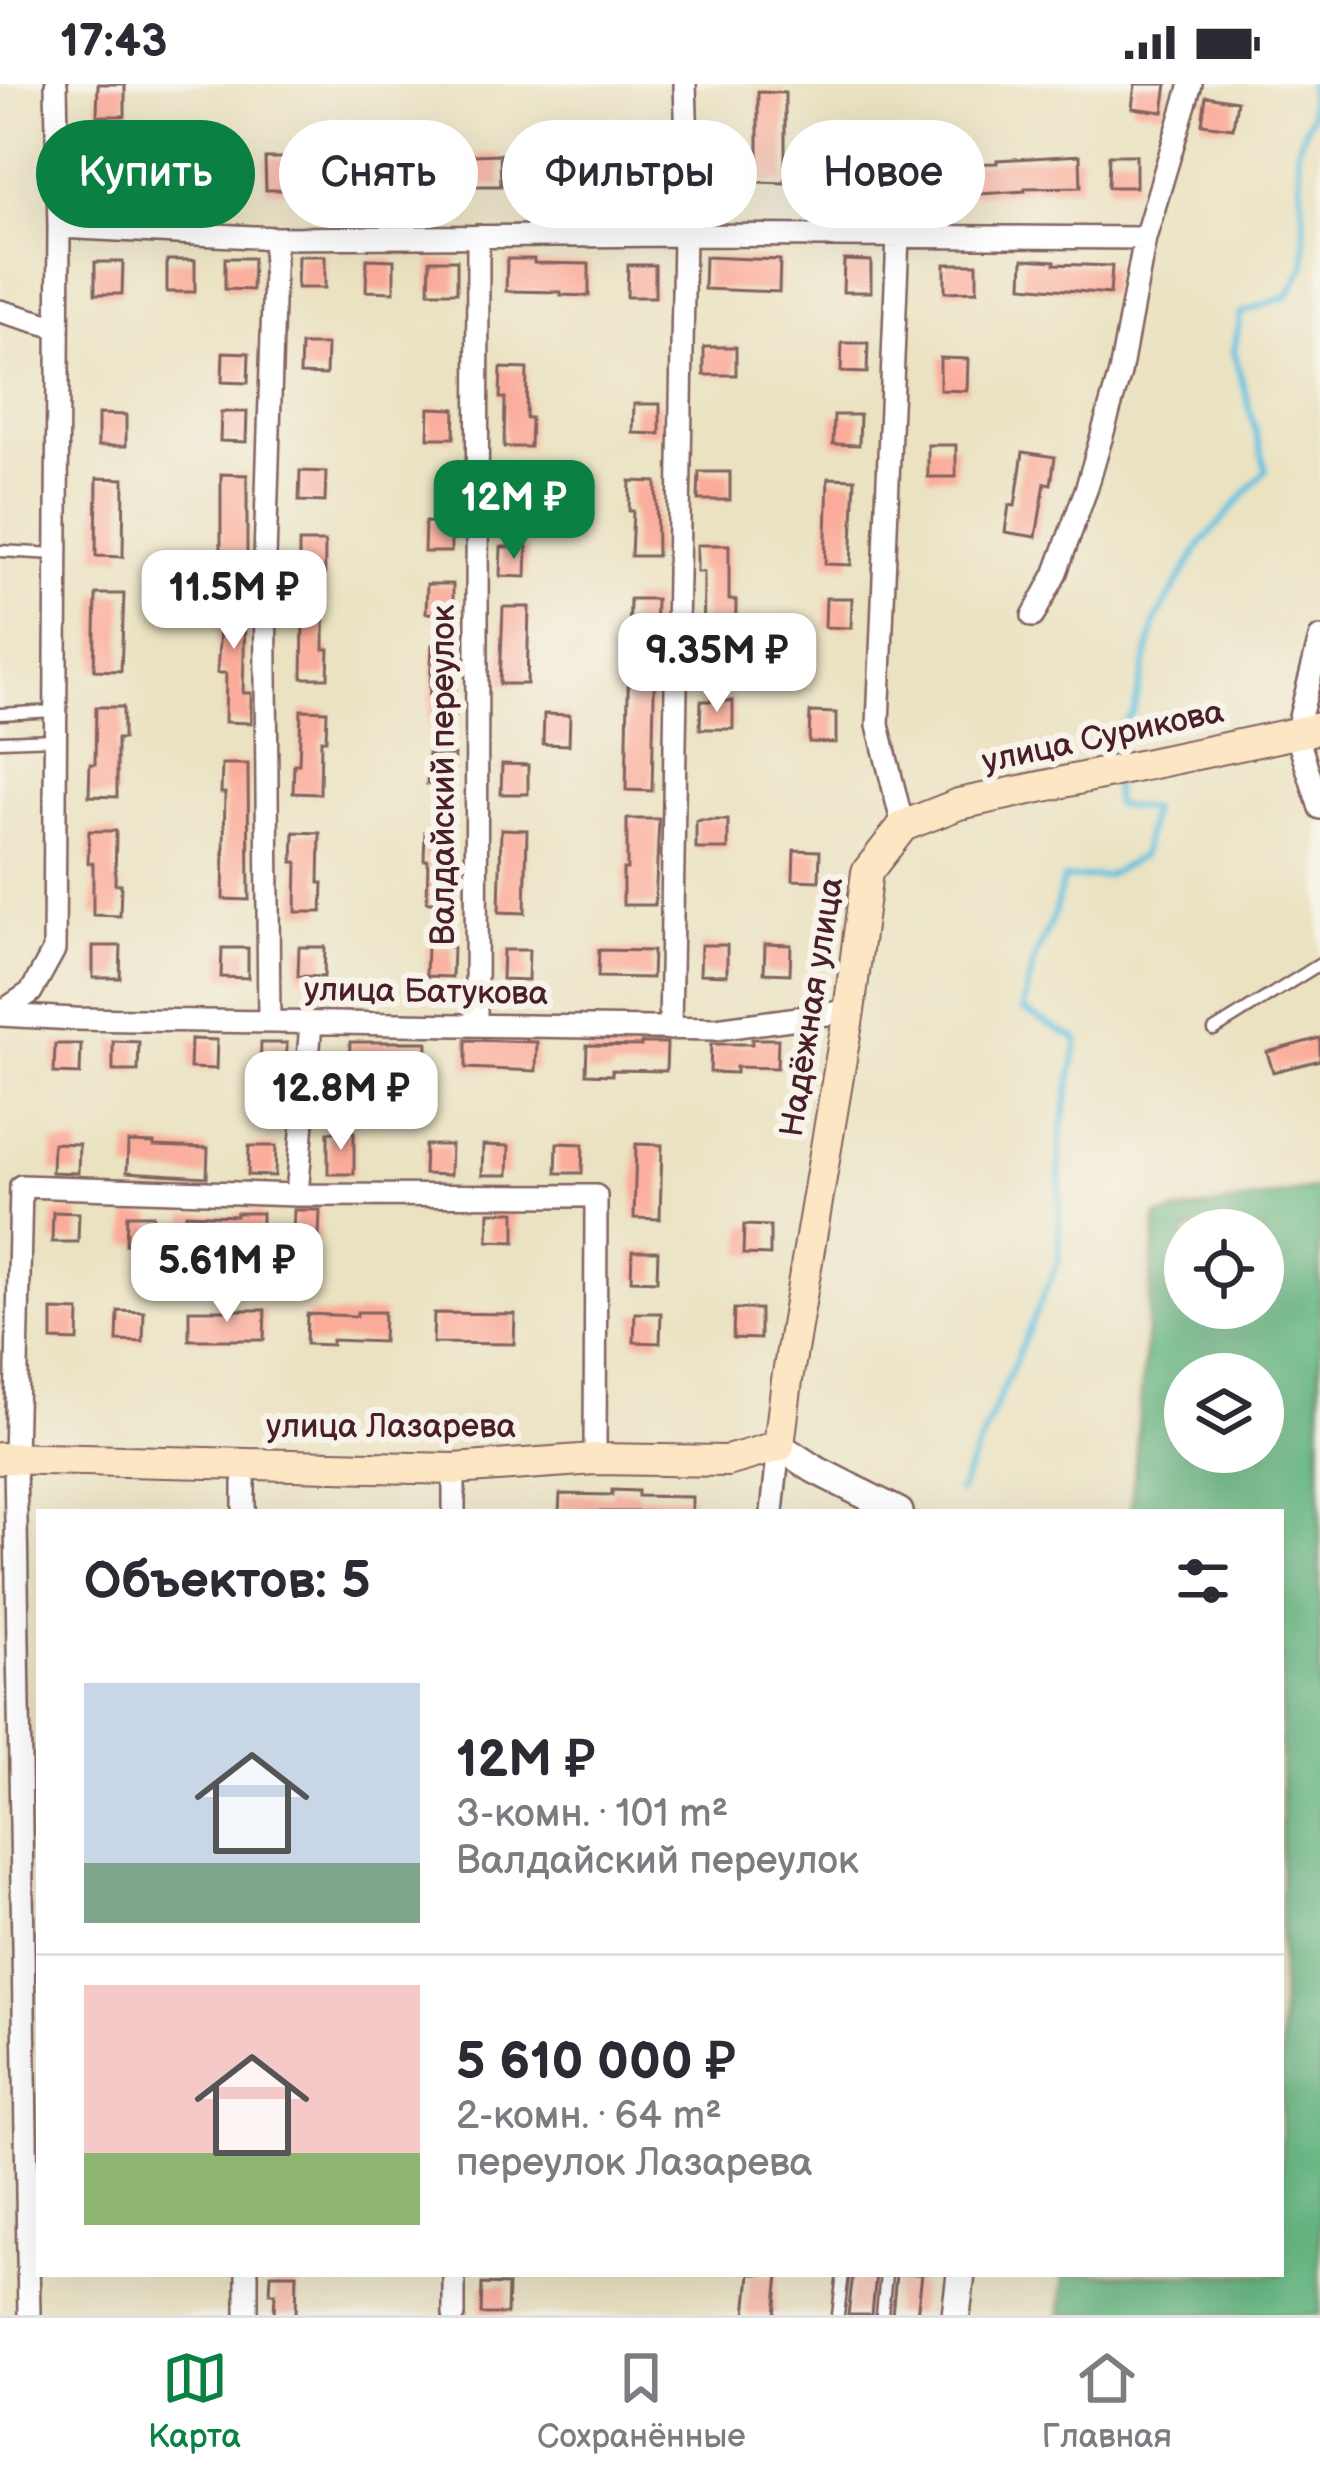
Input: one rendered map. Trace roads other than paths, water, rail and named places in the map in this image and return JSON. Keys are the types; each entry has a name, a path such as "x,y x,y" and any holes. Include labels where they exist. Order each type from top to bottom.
{"main road":[{"name":"улица Сурикова","path":"903,826 959,804 1308,730"},
{"name":"Надёжная улица","path":"779,1446 867,872 903,826"},
{"name":"улица Лазарева","path":"7,1458 454,1469 595,1459 727,1460 779,1446"}],"street":[{"path":"56,84 57,120"},
{"path":"670,1029 684,236 689,204 685,84"},
{"path":"1033,616 1055,575 1094,464 1120,373 1145,238 1191,84"},
{"path":"0,1014 31,992 54,950 58,228"},
{"path":"78,228 274,238 1145,238"},
{"name":"Валдайский переулок","path":"476,1025 478,236"},
{"path":"898,236 878,725 903,826"},
{"path":"269,1022 265,558 274,238"},
{"path":"0,311 56,327"},
{"path":"1320,638 1308,730 1320,808"},
{"name":"улица Батукова","path":"0,1014 716,1029 849,1011"},
{"path":"297,1195 311,1023"},
{"path":"29,2315 32,1987 7,1458 21,1186 297,1195 596,1196 595,1459"},
{"path":"779,1446 892,1509"},
{"name":"Надёжная улица","path":"772,1509 779,1446"},
{"path":"244,1463 244,1509"},
{"path":"454,1469 454,1509"},
{"path":"0,1988 32,1987"},
{"path":"247,2277 247,2315"},
{"path":"454,2277 454,2315"},
{"path":"956,2315 961,2277"}],"lane":[{"path":"0,551 55,554"},
{"path":"0,714 55,712"},
{"path":"0,741 55,740"},
{"path":"1214,1030 1320,964"},
{"path":"838,2315 843,2277"},
{"path":"882,2315 886,2277"}],"waterway":[{"path":"1113,762 1112,735 1133,713 1156,620 1201,544 1266,470 1234,351 1241,313 1288,296 1305,265 1297,149 1311,114 1309,84"},
{"path":"959,1492 1059,1259 1060,1139 1078,1040 1023,1010 1034,960 1054,915 1063,879 1106,876 1142,856 1151,809 1115,805 1114,781"}]}
